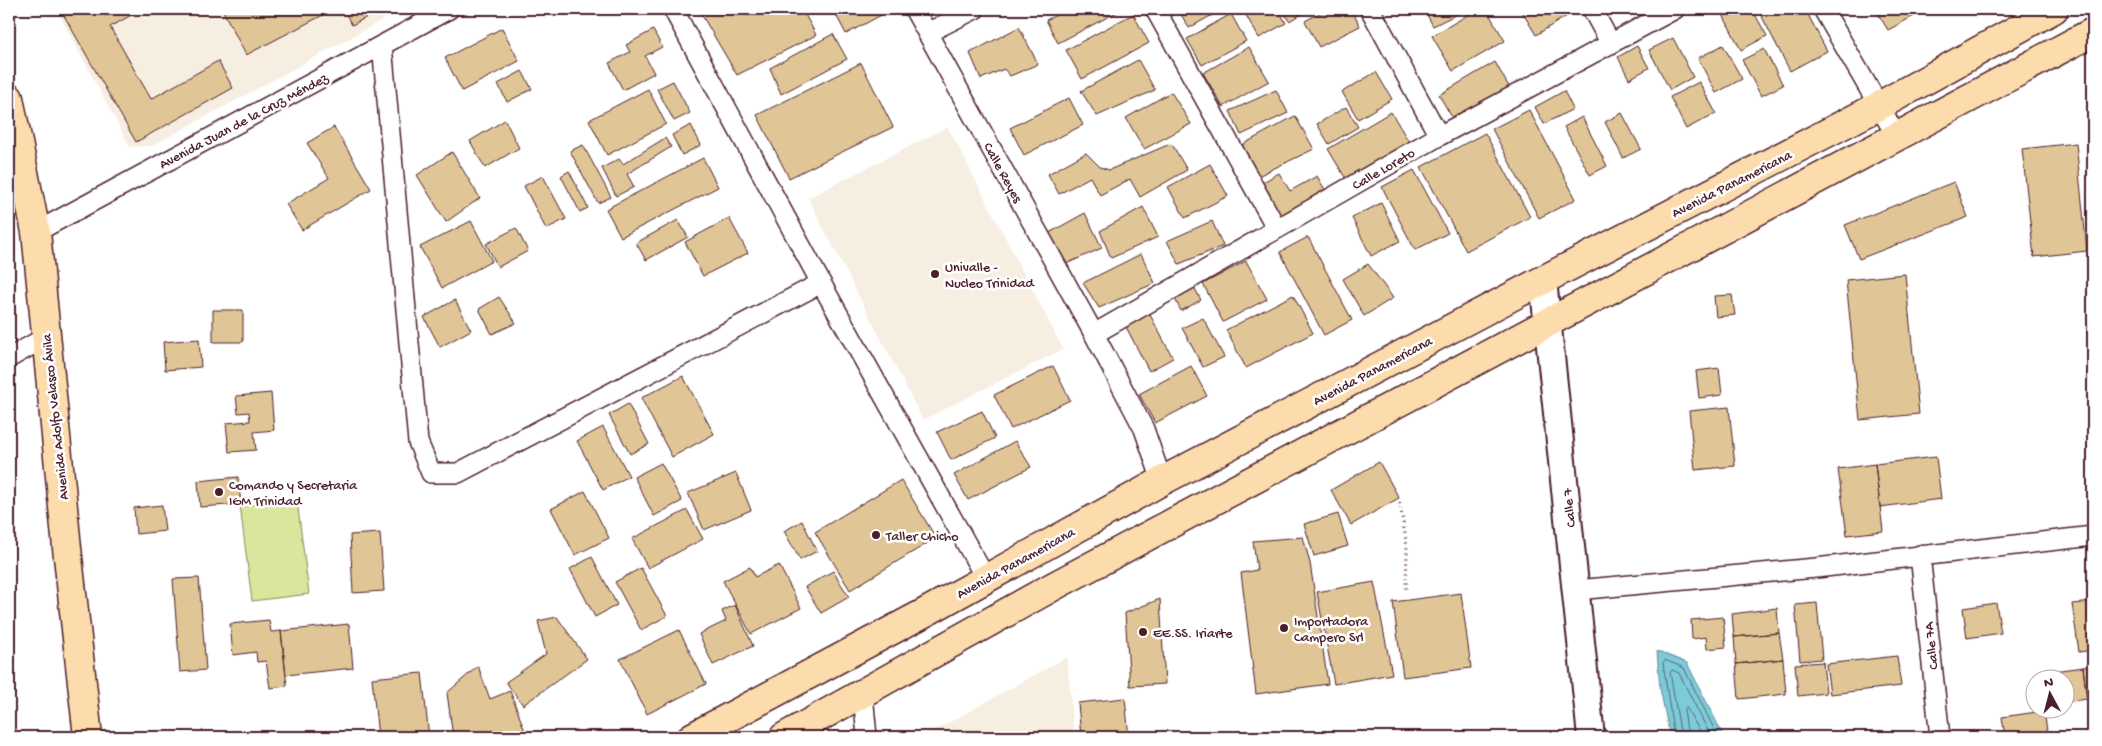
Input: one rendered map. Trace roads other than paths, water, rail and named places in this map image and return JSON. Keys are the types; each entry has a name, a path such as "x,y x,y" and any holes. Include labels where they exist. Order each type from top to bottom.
{"highway":[{"name":"Avenida Panamericana","path":"692,737 986,579 1162,481 1543,280 1879,106 2054,9"},
{"path":"784,737 1054,586 2093,32"},
{"name":"Avenida Adolfo Velasco Ávila","path":"9,98 36,232 88,737"}],"street":[{"path":"673,9 821,283 986,579"},
{"name":"Calle Reyes","path":"914,9 1094,334 1144,429 1162,481"},
{"path":"927,33 976,9"},
{"path":"1155,9 1277,229"},
{"path":"1370,9 1439,136"},
{"path":"1592,9 1611,44"},
{"name":"Calle Loreto","path":"1094,334 1439,136 1675,9"},
{"path":"1823,9 1897,137"},
{"name":"Avenida Juan de la Cruz Méndez","path":"36,232 446,10"},
{"path":"382,45 418,442 430,473 458,473 821,283"},
{"name":"Calle 7","path":"1543,280 1591,737"},
{"path":"9,358 46,337"},
{"path":"1576,590 1816,568 2093,536"},
{"name":"Calle 7A","path":"1920,556 1940,737"},
{"path":"863,694 867,737"}],"water":[{"path":"1657,651 1687,663 1724,737 1670,737 1660,688"}],"place":[{"name":"Univalle - Nucleo Trinidad","path":"935,274"},
{"name":"Comando y Secretaria IGM Trinidad","path":"219,492"},
{"name":"Taller Chicho","path":"876,535"},
{"name":"Importadora Campero Srl","path":"1284,628"},
{"name":"EE.SS. Iriarte","path":"1143,632"}]}
